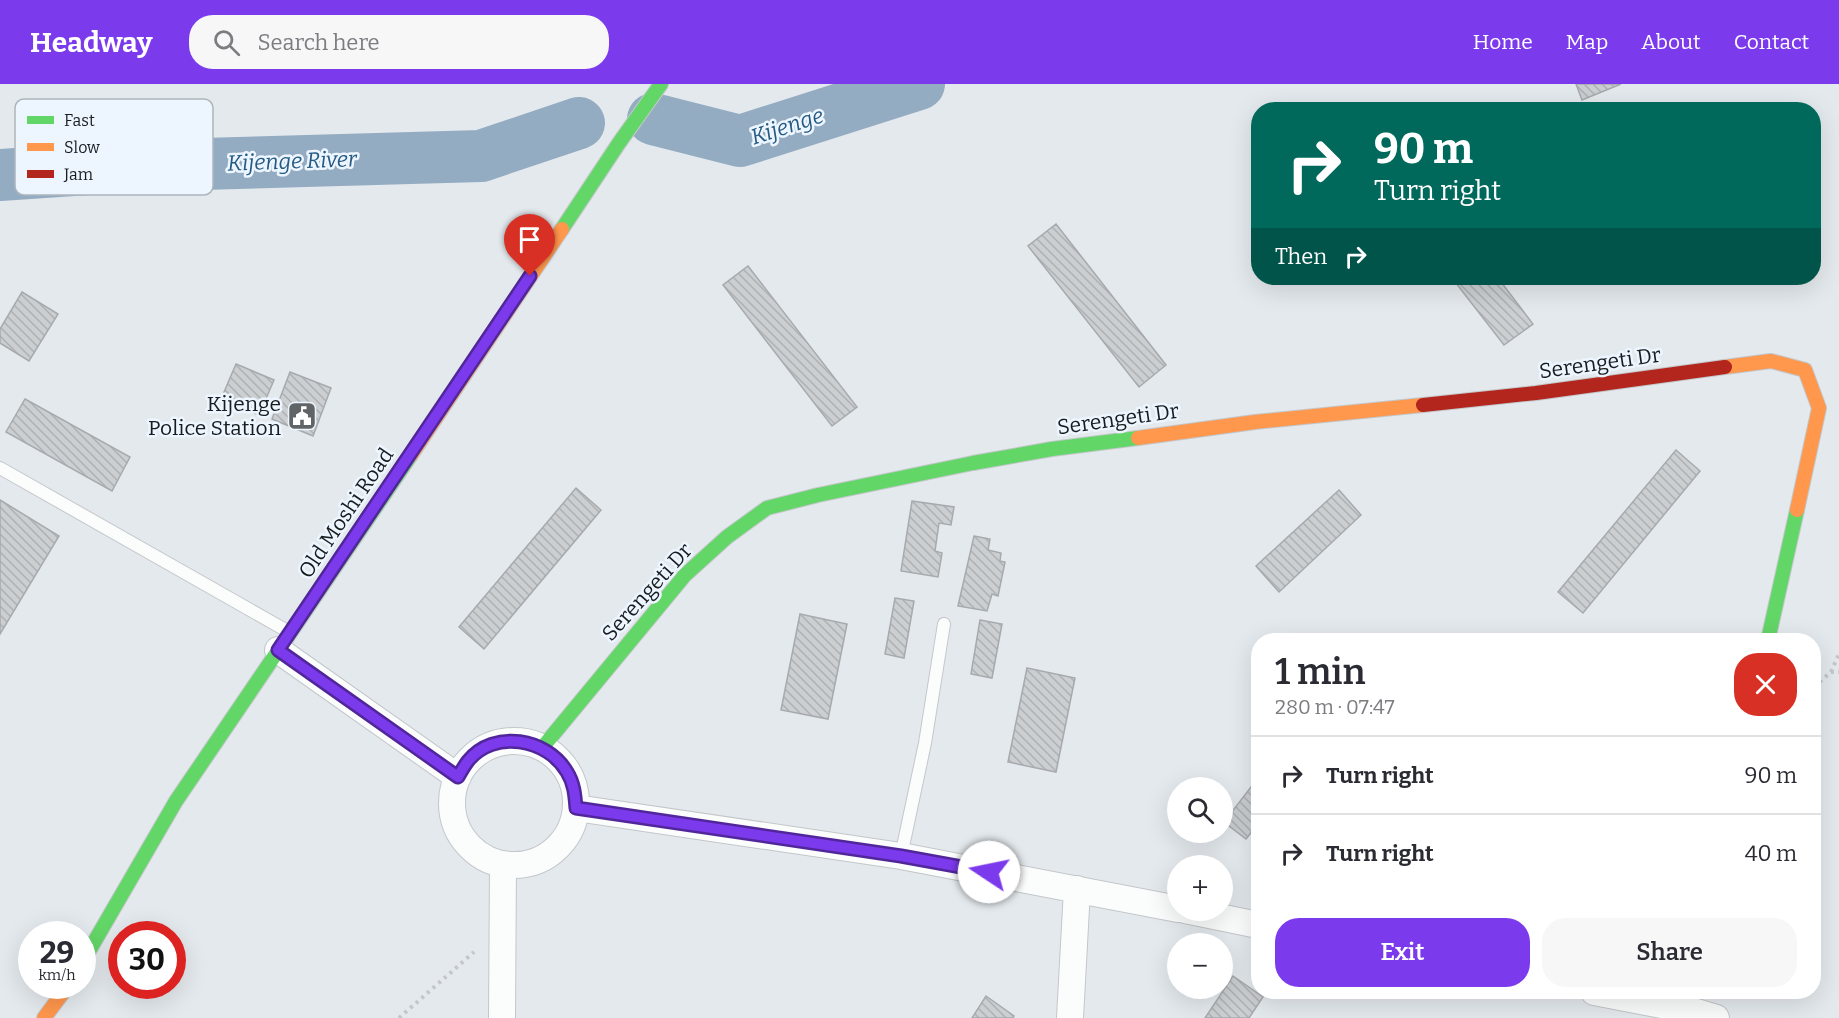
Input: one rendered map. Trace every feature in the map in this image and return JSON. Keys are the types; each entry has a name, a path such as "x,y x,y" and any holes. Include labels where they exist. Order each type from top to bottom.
{"street":[{"name":"Old Moshi Road","path":"96,938 176,801 619,143 658,89"},
{"name":"Serengeti Dr","path":"542,748 686,575 727,537 767,508 973,462 1086,444 1255,422 1536,393 1771,361 1805,370 1819,408 1770,633"},
{"path":"284,641 458,777"},
{"path":"503,741 523,742 542,748 557,758 568,773 574,790 576,808 571,828 559,846 543,858 524,865 503,865 485,859 470,847 459,832 453,814 453,795 458,777 469,760 484,748 503,741"},
{"path":"576,808 901,856 1167,907"},
{"path":"502,1018 503,865"},
{"path":"1070,1018 1077,889"},
{"path":"1233,920 1251,924"},
{"path":"44,1018 59,999"},
{"path":"56,1018 64,999"},
{"path":"1644,999 1702,1007"}],"lane":[{"path":"0,468 284,641"},
{"path":"901,856 925,743 944,624"}],"path":[{"path":"1821,681 1831,672 1839,654"},
{"path":"1831,672 1839,672"},
{"path":"399,1018 504,926"}],"building":[{"path":"1576,84 1621,84 1582,100"},
{"path":"1056,224 1166,365 1139,387 1028,246"},
{"path":"748,266 857,407 832,426 723,285"},
{"path":"1457,285 1503,285 1533,324 1504,345"},
{"path":"22,292 58,314 29,361 0,343 0,329"},
{"path":"236,364 274,380 259,415 221,399"},
{"path":"290,372 331,388 313,436 272,419"},
{"path":"25,399 130,457 112,491 6,432"},
{"path":"1676,450 1700,471 1583,613 1558,592"},
{"path":"576,488 601,510 484,649 459,627"},
{"path":"1339,490 1361,515 1279,592 1256,566"},
{"path":"0,500 59,536 0,634"},
{"path":"912,501 954,507 951,525 939,523 935,551 942,553 938,577 901,571"},
{"path":"974,536 990,539 988,550 1001,553 1000,561 1005,562 998,596 992,594 987,611 958,606"},
{"path":"895,598 914,601 904,658 885,654"},
{"path":"800,614 847,624 828,719 781,710"},
{"path":"980,620 1002,624 992,678 971,674"},
{"path":"1027,668 1075,678 1056,772 1008,762"},
{"path":"1251,787 1251,833 1246,839 1233,829 1233,810"},
{"path":"1233,976 1251,989 1251,999 1262,999 1249,1018 1205,1018 1218,999 1233,999"},
{"path":"986,996 1014,1016 1013,1018 972,1018"}],"waterway":[{"name":"Kijenge","path":"653,119 740,141 919,84"},
{"name":"Kijenge River","path":"213,164 481,156 579,123"},
{"name":"Kijenge River","path":"0,175 15,174"}],"traffic: fast":[{"path":"562,229 661,84"},
{"path":"542,748 685,575 727,537 767,508 818,495 973,463 1052,449 1138,438"},
{"path":"96,939 176,801 411,455"},
{"path":"1770,633 1797,510"}],"traffic: slow":[{"path":"411,455 562,229"},
{"path":"1725,367 1771,361 1805,370 1819,408 1797,510"},
{"path":"1138,438 1255,422 1423,405"},
{"path":"44,1018 58,999"}],"traffic: jam":[{"path":"1423,405 1536,393 1725,367"}],"place":[{"name":"Kijenge Police Station","path":"302,416"}],"route":[{"path":"530,276 278,650 458,777 469,760 484,748 503,741 523,742 542,748 557,758 568,773 574,790 576,808 901,856 989,872"}]}
